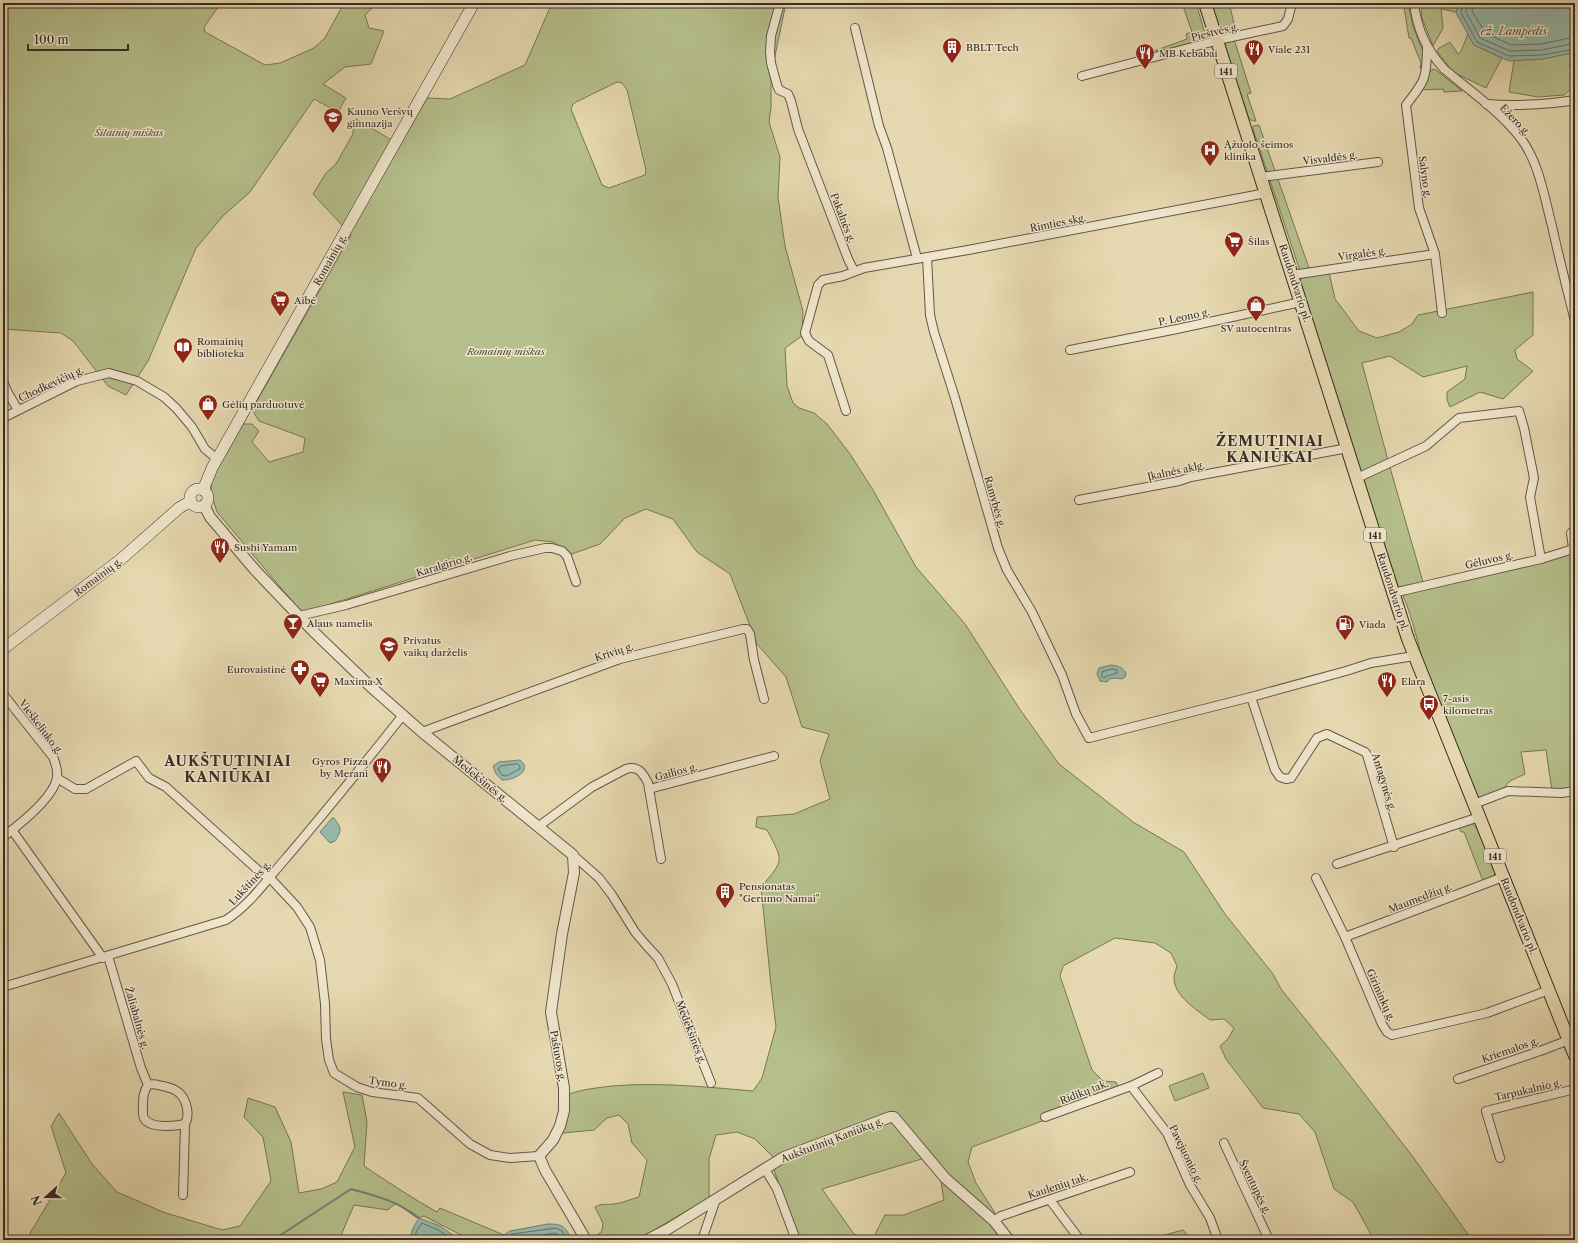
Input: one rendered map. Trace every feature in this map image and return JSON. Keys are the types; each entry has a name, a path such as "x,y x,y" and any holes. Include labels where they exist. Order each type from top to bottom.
{"main road":[{"name":"Romainių g.","path":"203,490 217,460 474,3"},
{"name":"Raudondvario pl.","path":"1205,3 1414,656 1550,990 1575,1056"},
{"path":"194,490 203,490 206,492 208,498 204,506 198,507 191,501 191,495 194,490"},
{"name":"Romainių g.","path":"3,649 120,560 179,508 191,501"}],"street":[{"name":"Pakalnės g.","path":"780,3 771,36 770,52 771,63 777,85 779,90 788,94 791,101 801,136 854,271"},
{"name":"Pieštvės g.","path":"1082,76 1217,41 1283,26 1288,19 1292,3"},
{"name":"Ežero g.","path":"1414,3 1420,33 1427,47 1444,69 1486,104 1519,136 1534,161 1544,195 1575,321"},
{"path":"855,28 879,126 887,148 917,258"},
{"name":"Salyno g.","path":"1427,47 1427,69 1423,83 1406,105 1419,208 1434,254 1442,313"},
{"path":"1486,104 1514,106 1550,104 1575,100"},
{"name":"Visvaldės g.","path":"1261,177 1378,162"},
{"name":"Rimties skg.","path":"854,271 1266,193"},
{"name":"Virgalės g.","path":"1292,275 1434,254"},
{"name":"Ramybės g.","path":"927,257 930,315 934,332 956,398 998,548 1007,570 1032,612 1049,647 1062,676 1076,714 1089,738 1251,697"},
{"path":"846,411 828,355 809,341 805,333 818,285 824,280 844,276 854,271"},
{"name":"P. Leono g.","path":"1070,350 1177,329 1301,302"},
{"name":"Chodkevičių g.","path":"3,418 77,381 109,373 137,381 164,397 176,408 192,427 205,449 217,460"},
{"path":"3,380 7,391 18,410"},
{"path":"1357,478 1426,446 1459,418 1519,411 1534,478 1530,497 1541,558"},
{"name":"Įkalnės aklg.","path":"1079,500 1179,482 1191,477 1348,448"},
{"name":"Medekšinės g.","path":"204,506 210,517 255,570 371,687 422,732 539,826 599,878 612,895 635,932 658,958 672,984 711,1083"},
{"name":"Gėluvos g.","path":"1393,593 1541,558 1573,548 1571,533"},
{"name":"Karalgirio g.","path":"299,616 346,605 510,556 545,548 552,548 562,551 567,556 576,582"},
{"name":"Krivių g.","path":"422,732 620,659 743,629 747,630 750,634 754,660 764,698"},
{"path":"1251,697 1346,672 1386,659 1414,656"},
{"name":"Vieškeliuko g.","path":"3,694 53,757 57,766 57,778"},
{"name":"Antagynės g.","path":"1251,697 1277,775 1280,778 1291,778 1317,738 1327,734 1365,752 1394,847"},
{"name":"Lukštinės g.","path":"3,987 226,920 235,914 270,878 339,796 403,715"},
{"name":"Gailios g.","path":"539,826 592,787 631,767 637,768 642,772 648,783 649,789 774,756"},
{"path":"3,837 38,807 54,786 57,778 76,789 86,789 136,761 149,778 166,787 180,798 260,872 270,878"},
{"path":"649,789 661,859"},
{"path":"1474,804 1508,791 1562,793 1575,790"},
{"path":"1337,864 1394,847 1479,817"},
{"path":"12,830 106,957"},
{"name":"Paštuvos g.","path":"539,1156 553,1140 560,1126 564,1111 564,1088 551,1012 562,934 574,873 573,855"},
{"name":"Maumedžių g.","path":"1345,937 1503,877"},
{"name":"Tymo g.","path":"270,878 297,907 310,927 320,960 325,1004 326,1039 329,1060 334,1073 357,1087 372,1092 418,1098 470,1144 490,1155 510,1158 539,1156"},
{"name":"Girininkų g.","path":"1316,878 1345,937 1382,1024 1387,1032 1392,1035 1487,1013 1550,990"},
{"name":"Žaliabalnės g.","path":"106,957 141,1068 148,1085"},
{"name":"Kriemalos g.","path":"1458,1079 1569,1040"},
{"path":"1131,1086 1158,1073"},
{"path":"183,1195 185,1124 188,1116 185,1100 174,1088 153,1084 148,1085 143,1093 143,1112 147,1122 160,1126 185,1124"},
{"name":"Ridikų tak.","path":"1044,1117 1131,1086"},
{"name":"Pavejuonio g.","path":"1131,1086 1167,1133 1190,1185 1210,1218 1218,1240"},
{"name":"Tarpukalnio g.","path":"1500,1158 1486,1111 1575,1089"},
{"name":"Aukštutinių Kaniūkų g.","path":"647,1240 668,1229 784,1157 856,1129 894,1117 945,1178 994,1221 1009,1240"},
{"name":"Šventupės g.","path":"1224,1143 1269,1240"},
{"path":"539,1156 545,1170 586,1240"},
{"path":"765,1169 777,1189 796,1240"},
{"name":"Kaulenių tak.","path":"994,1221 1001,1216 1130,1172"},
{"path":"702,1240 716,1199"},
{"path":"1050,1200 1080,1240"}],"green space":[{"name":"Šilainių miškas","path":"3,3 221,3 204,27 205,32 265,65 280,63 314,48 325,38 344,3 377,3 365,15 369,28 384,31 371,64 345,67 323,84 346,98 338,112 314,99 250,192 223,216 196,248 148,361 126,395 108,386 73,341 61,333 3,329"},
{"name":"Romainių miškas","path":"552,3 786,3 771,75 771,107 769,122 780,157 778,197 785,246 803,311 802,336 785,348 787,386 793,403 799,408 814,413 827,424 850,454 873,490 916,567 965,624 1019,708 1059,764 1133,822 1184,852 1225,914 1273,974 1281,989 1413,1157 1472,1240 1374,1240 1353,1202 1334,1189 1315,1132 1299,1114 1263,1108 1226,1059 1220,1046 1228,1039 1234,1028 1224,1019 1210,1020 1182,997 1175,985 1174,976 1177,966 1171,953 1155,943 1115,938 1063,966 1060,976 1092,1070 1103,1081 1116,1082 1119,1089 1045,1120 972,1147 968,1162 976,1183 995,1213 992,1215 947,1173 893,1114 774,1158 755,1139 737,1132 716,1135 709,1159 709,1198 640,1238 629,1240 595,1240 594,1238 602,1231 603,1223 595,1207 621,1203 639,1197 647,1160 632,1143 628,1124 619,1115 607,1118 594,1130 563,1133 569,1094 585,1090 629,1085 682,1086 753,1091 762,1078 776,1027 761,887 774,871 779,860 779,855 767,830 756,827 757,817 794,814 830,799 820,761 829,734 802,727 786,677 757,644 730,574 697,552 673,519 646,509 625,518 600,544 572,554 553,542 535,540 302,613 217,512 211,493 212,473 243,424 252,424 259,431 252,442 269,462 303,452 305,438 259,421 252,410 351,235 313,194 326,173 336,164 353,134 353,126 356,119 400,145 427,98 450,99 525,65","holes":["617,82 622,83 627,90 646,170 645,175 609,188 602,185 571,109 573,104 576,102"]},
{"path":"1182,3 1196,3 1206,37 1205,39 1154,53 1154,51 1187,39 1186,34 1192,32"},
{"path":"1211,3 1229,3 1235,32 1221,35"},
{"path":"1429,3 1459,3 1456,12 1441,9 1443,28 1433,46 1422,18 1421,10"},
{"path":"1404,7 1409,8 1413,26 1424,54 1423,68 1420,68 1421,63 1411,38 1409,38"},
{"path":"1468,34 1474,45 1502,58 1486,88 1453,72 1437,51 1439,48 1450,42 1458,54 1461,51"},
{"path":"1234,39 1251,93 1247,94 1256,121 1249,119 1224,44"},
{"path":"1575,52 1575,61 1569,64 1575,75 1575,86 1564,95 1538,97 1509,92 1514,60 1543,59"},
{"path":"1434,69 1462,91 1444,92 1443,89 1420,90 1431,70"},
{"path":"1259,125 1309,268 1300,271 1253,129 1253,126"},
{"path":"1329,272 1335,299 1359,331 1377,338 1399,332 1412,324 1418,315 1533,292 1533,335 1515,350 1517,359 1533,371 1503,399 1480,392 1450,407 1447,400 1447,392 1465,379 1467,366 1423,377 1390,356 1362,363 1423,582 1398,587 1300,280 1307,275"},
{"path":"1575,553 1575,787 1552,791 1546,750 1521,752 1525,774 1510,781 1502,790 1486,797 1477,798 1444,718 1423,660 1410,614 1403,596 1409,592"},
{"path":"1472,824 1480,833 1495,873 1493,877 1483,881 1464,832 1461,832 1459,827"},
{"path":"1203,1073 1209,1088 1175,1101 1169,1086"},
{"path":"343,1092 362,1095 367,1122 364,1166 409,1196 437,1212 440,1208 504,1235 503,1240 467,1240 461,1235 424,1216 417,1218 396,1203 388,1210 354,1205 339,1240 26,1240 66,1173 51,1126 59,1113 92,1164 117,1192 163,1212 222,1230 240,1226 271,1181 263,1137 244,1117 248,1098 275,1107 291,1142 299,1193 321,1189 337,1182 355,1147"},
{"path":"894,1121 925,1158 822,1189 854,1234 869,1240 799,1240 774,1170 779,1165 888,1122"},
{"path":"940,1176 983,1216 1003,1240 872,1240 885,1215 904,1215 944,1200"},
{"path":"1183,1230 1189,1237 1189,1240 1158,1240 1161,1236"}],"water":[{"name":"ež. Lampėdis","path":"1459,3 1575,3 1575,52 1543,59 1509,61 1474,45 1456,13"},
{"path":"1111,665 1118,666 1123,669 1126,673 1125,677 1122,679 1109,679 1107,682 1100,681 1097,674 1099,668"},
{"path":"520,760 524,764 524,768 523,771 516,777 502,780 496,774 493,766 499,762"},
{"path":"332,818 334,818 340,827 340,832 335,841 330,843 320,832"},
{"path":"419,1218 440,1226 460,1240 412,1240 412,1231"},
{"path":"548,1224 563,1227 568,1232 572,1240 503,1240 504,1235 510,1231"}],"waterway":[{"path":"273,1240 351,1189 395,1203 419,1218"}],"place":[{"name":"BBLT Tech","path":"952,64"},
{"name":"Viale 231","path":"1254,66"},
{"name":"MB Kebabai","path":"1145,70"},
{"name":"Kauno Veršvų gimnazija","path":"333,134"},
{"name":"Ąžuolo šeimos klinika","path":"1210,167"},
{"name":"Šilas","path":"1234,258"},
{"name":"Aibė","path":"280,317"},
{"name":"SV autocentras","path":"1256,322"},
{"name":"Romainių biblioteka","path":"183,364"},
{"name":"Gėlių parduotuvė","path":"208,421"},
{"name":"Sushi Yamam","path":"220,564"},
{"name":"Alaus namelis","path":"293,640"},
{"name":"Viada","path":"1345,641"},
{"name":"Privatus vaikų darželis","path":"389,663"},
{"name":"Eurovaistinė","path":"300,686"},
{"name":"Maxima X","path":"320,698"},
{"name":"Elara","path":"1387,698"},
{"name":"7-asis kilometras","path":"1429,721"},
{"name":"Gyros Pizza by Merani","path":"382,784"},
{"name":"Pensionatas \"Gerumo Namai\"","path":"725,909"}],"district":[{"name":"ŽEMUTINIAI KANIŪKAI","path":"1270,450"},
{"name":"AUKŠTUTINIAI KANIŪKAI","path":"228,770"}]}
